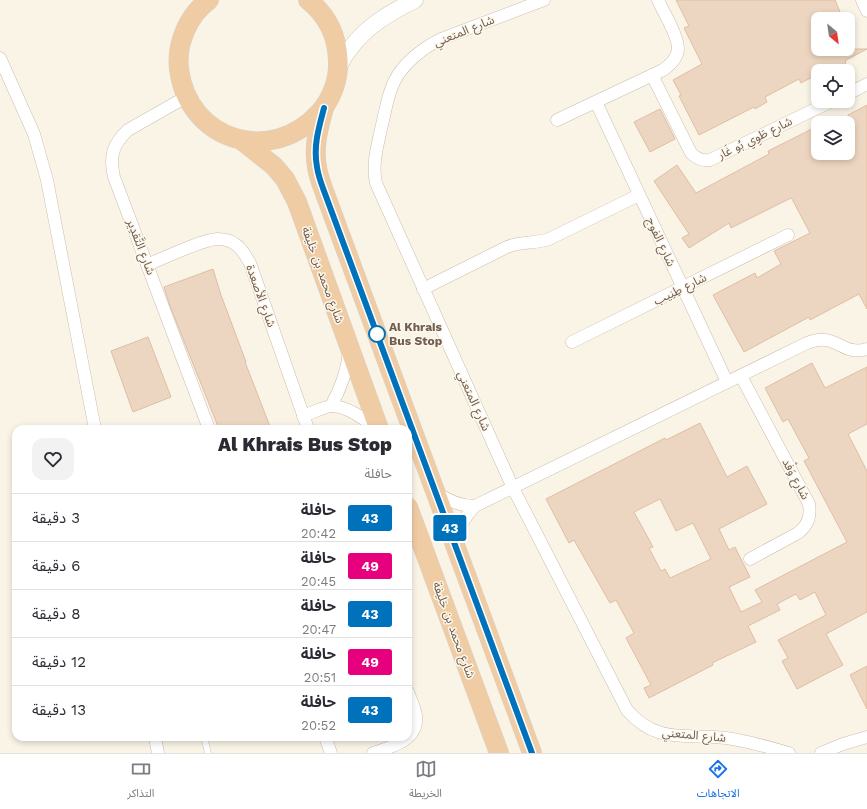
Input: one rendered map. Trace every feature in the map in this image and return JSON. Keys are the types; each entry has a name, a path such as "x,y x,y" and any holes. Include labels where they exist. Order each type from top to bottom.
{"highway":[{"path":"209,0 197,7 186,29 180,46 179,69 186,97 196,112 209,125 224,134 241,140 260,142 278,139 296,133 311,122 324,108"},
{"path":"308,0 317,7 327,20 334,35 338,51 338,68 334,89 324,108 318,130 315,149 317,167 324,191 411,425"},
{"name":"شارع محمد بن خليفة","path":"241,140 274,166 285,179 297,202 378,425"},
{"path":"412,428 532,753"},
{"name":"شارع محمد بن خليفة","path":"412,519 499,753"}],"main road":[{"path":"338,68 350,49 362,35 378,21 415,0"}],"street":[{"name":"شارع المتعني","path":"544,0 431,44 411,60 394,81 389,95 375,153 374,172 376,183 513,488 622,701 635,719 648,728 663,734 725,738 746,741 789,753"},
{"path":"557,120 670,65 676,57 679,49 678,42 658,0"},
{"path":"862,0 867,11"},
{"path":"0,58 34,134 45,173 94,425"},
{"name":"شارع طَوِي بُو غَار","path":"652,75 691,153 700,160 710,160 818,108"},
{"path":"855,90 867,84"},
{"name":"شارع التَّقدِير","path":"186,97 128,130 120,137 115,146 111,166 207,425"},
{"name":"شارع الفوج","path":"596,102 727,382"},
{"path":"423,289 508,247 518,243 536,242 549,239 639,195"},
{"name":"شارع طِنِيب","path":"572,342 788,235"},
{"name":"شارع الأصعدة","path":"147,265 216,239 228,240 236,244 244,253 250,264 306,425"},
{"path":"456,544 460,527 464,519 475,506 815,340 831,340 848,350 854,351 867,348"},
{"path":"331,406 339,393 344,378 350,349"},
{"name":"شارع وَفْد","path":"741,376 809,504 810,513 809,521 798,533 750,559"},
{"path":"303,416 331,406 358,416 370,425"},
{"path":"436,492 454,503 466,506 475,506"},
{"path":"412,704 416,717 416,725 412,732"},
{"path":"821,753 843,744 867,737"},
{"path":"156,741 158,753"},
{"path":"326,741 331,753"},
{"path":"373,753 404,741"}],"lane":[{"path":"205,741 208,753"}],"building":[{"path":"676,0 835,0 840,12 811,12 811,56 854,56 846,60 845,64 811,64 811,78 801,83 799,79 765,97 767,102 755,109 754,107 699,135 679,96 681,95 673,80 702,64 684,28 689,26"},
{"path":"855,49 867,49 855,55"},
{"path":"867,105 867,309 859,294 810,320 809,317 744,352 713,295 755,273 757,278 781,264 774,251 810,233 791,198 731,228 729,223 689,248 682,238 689,234 654,181 677,165 696,193 769,154 768,151 811,130 811,160 855,160 855,116 848,115"},
{"path":"660,109 675,139 650,152 634,122"},
{"path":"213,269 245,362 269,425 217,425 170,306 164,287"},
{"path":"148,337 171,397 133,412 111,351"},
{"path":"812,363 825,388 867,367 867,424 848,434 867,471 867,612 826,634 843,665 797,689 782,661 788,658 778,640 826,615 815,592 800,600 796,594 777,604 780,610 748,626 756,642 712,663 713,665 649,698 644,688 651,685 626,638 634,633 616,600 610,603 574,540 569,543 546,499 665,438 666,440 700,423 727,477 747,466 767,504 719,529 729,550 735,547 750,577 729,587 741,612 762,602 755,590 847,542 804,461 809,458 788,419 783,422 765,388","holes":["660,499 676,531 693,523 711,559 670,578 665,569 661,571 649,548 653,547 634,512"]},
{"path":"867,666 867,709 850,675"}],"bus line":[{"name":"43","path":"324,108 315,149 317,167 324,191 411,425"},
{"name":"43","path":"412,428 532,753"}],"place":[{"name":"Al Khrais Bus Stop","path":"377,334"}]}
